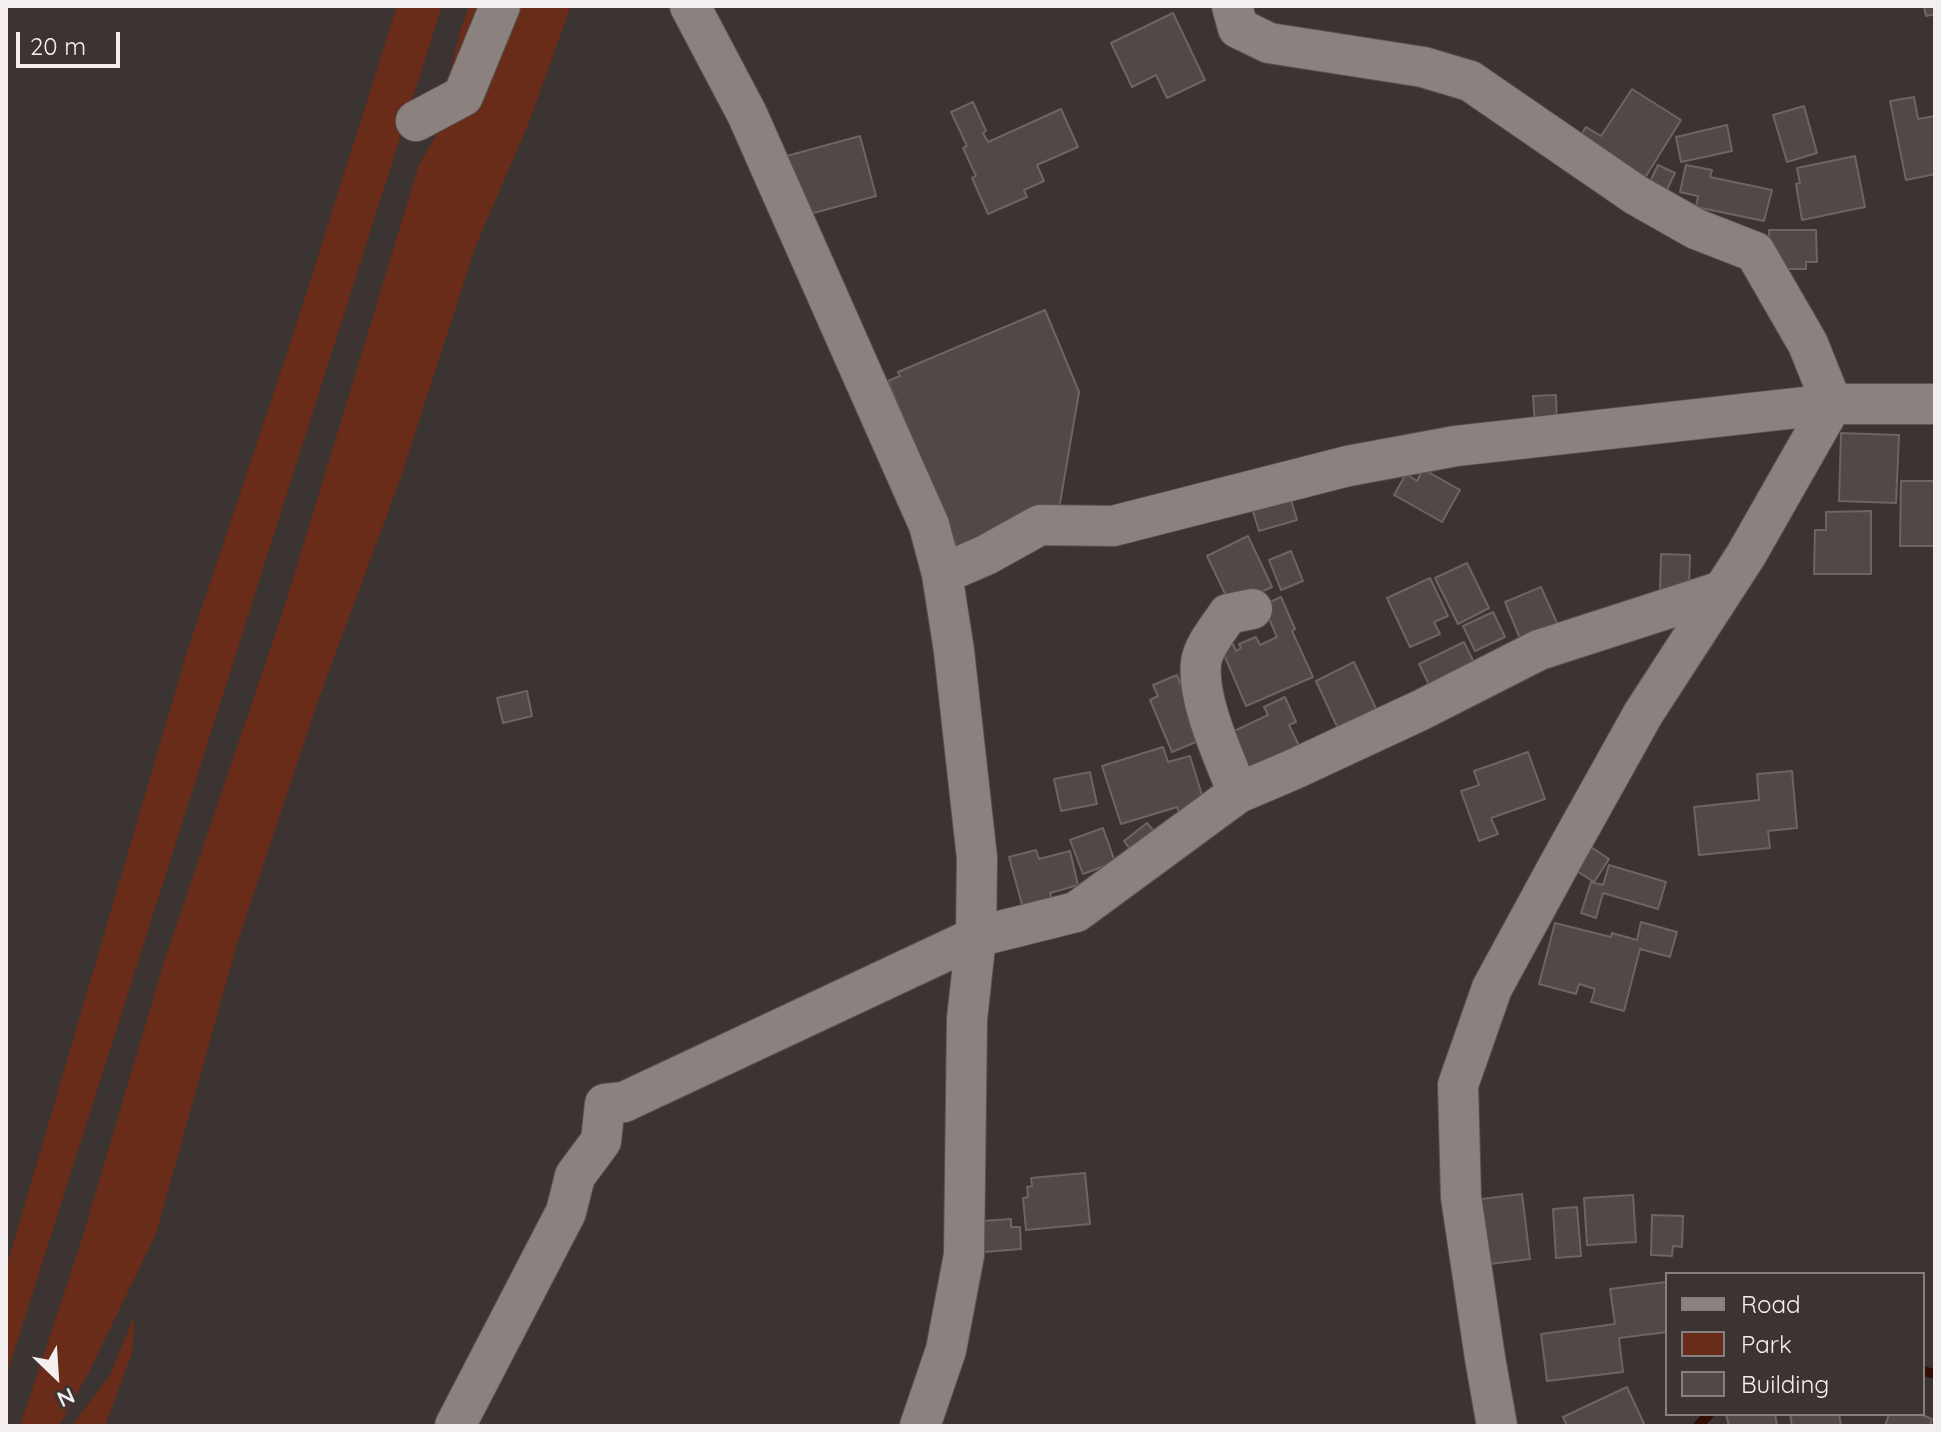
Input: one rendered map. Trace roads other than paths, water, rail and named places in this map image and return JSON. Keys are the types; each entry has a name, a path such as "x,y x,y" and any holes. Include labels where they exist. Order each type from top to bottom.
{"street":[{"path":"416,121 463,96 500,6"},
{"path":"690,6 747,114 929,525 942,574 954,651 977,858 976,937 967,1019 964,1255 946,1350 920,1426"},
{"path":"1232,6 1238,28 1269,43 1423,67 1470,81 1636,195 1696,229 1755,252 1808,344 1832,404"},
{"path":"942,574 986,555 1040,525 1113,526 1348,466 1456,446 1832,404 1935,404"},
{"path":"1497,1426 1461,1197 1458,1085 1492,988 1643,714 1746,555 1832,404"},
{"path":"455,1426 566,1212 575,1176 601,1141 605,1104 624,1102 976,937 1076,912 1238,793 1421,710 1539,650 1722,591"},
{"path":"1238,793 1204,704 1201,661 1212,637 1228,614 1252,609"}],"waterway":[{"path":"1925,1372 1935,1374"},
{"path":"1698,1426 1707,1416"}]}
